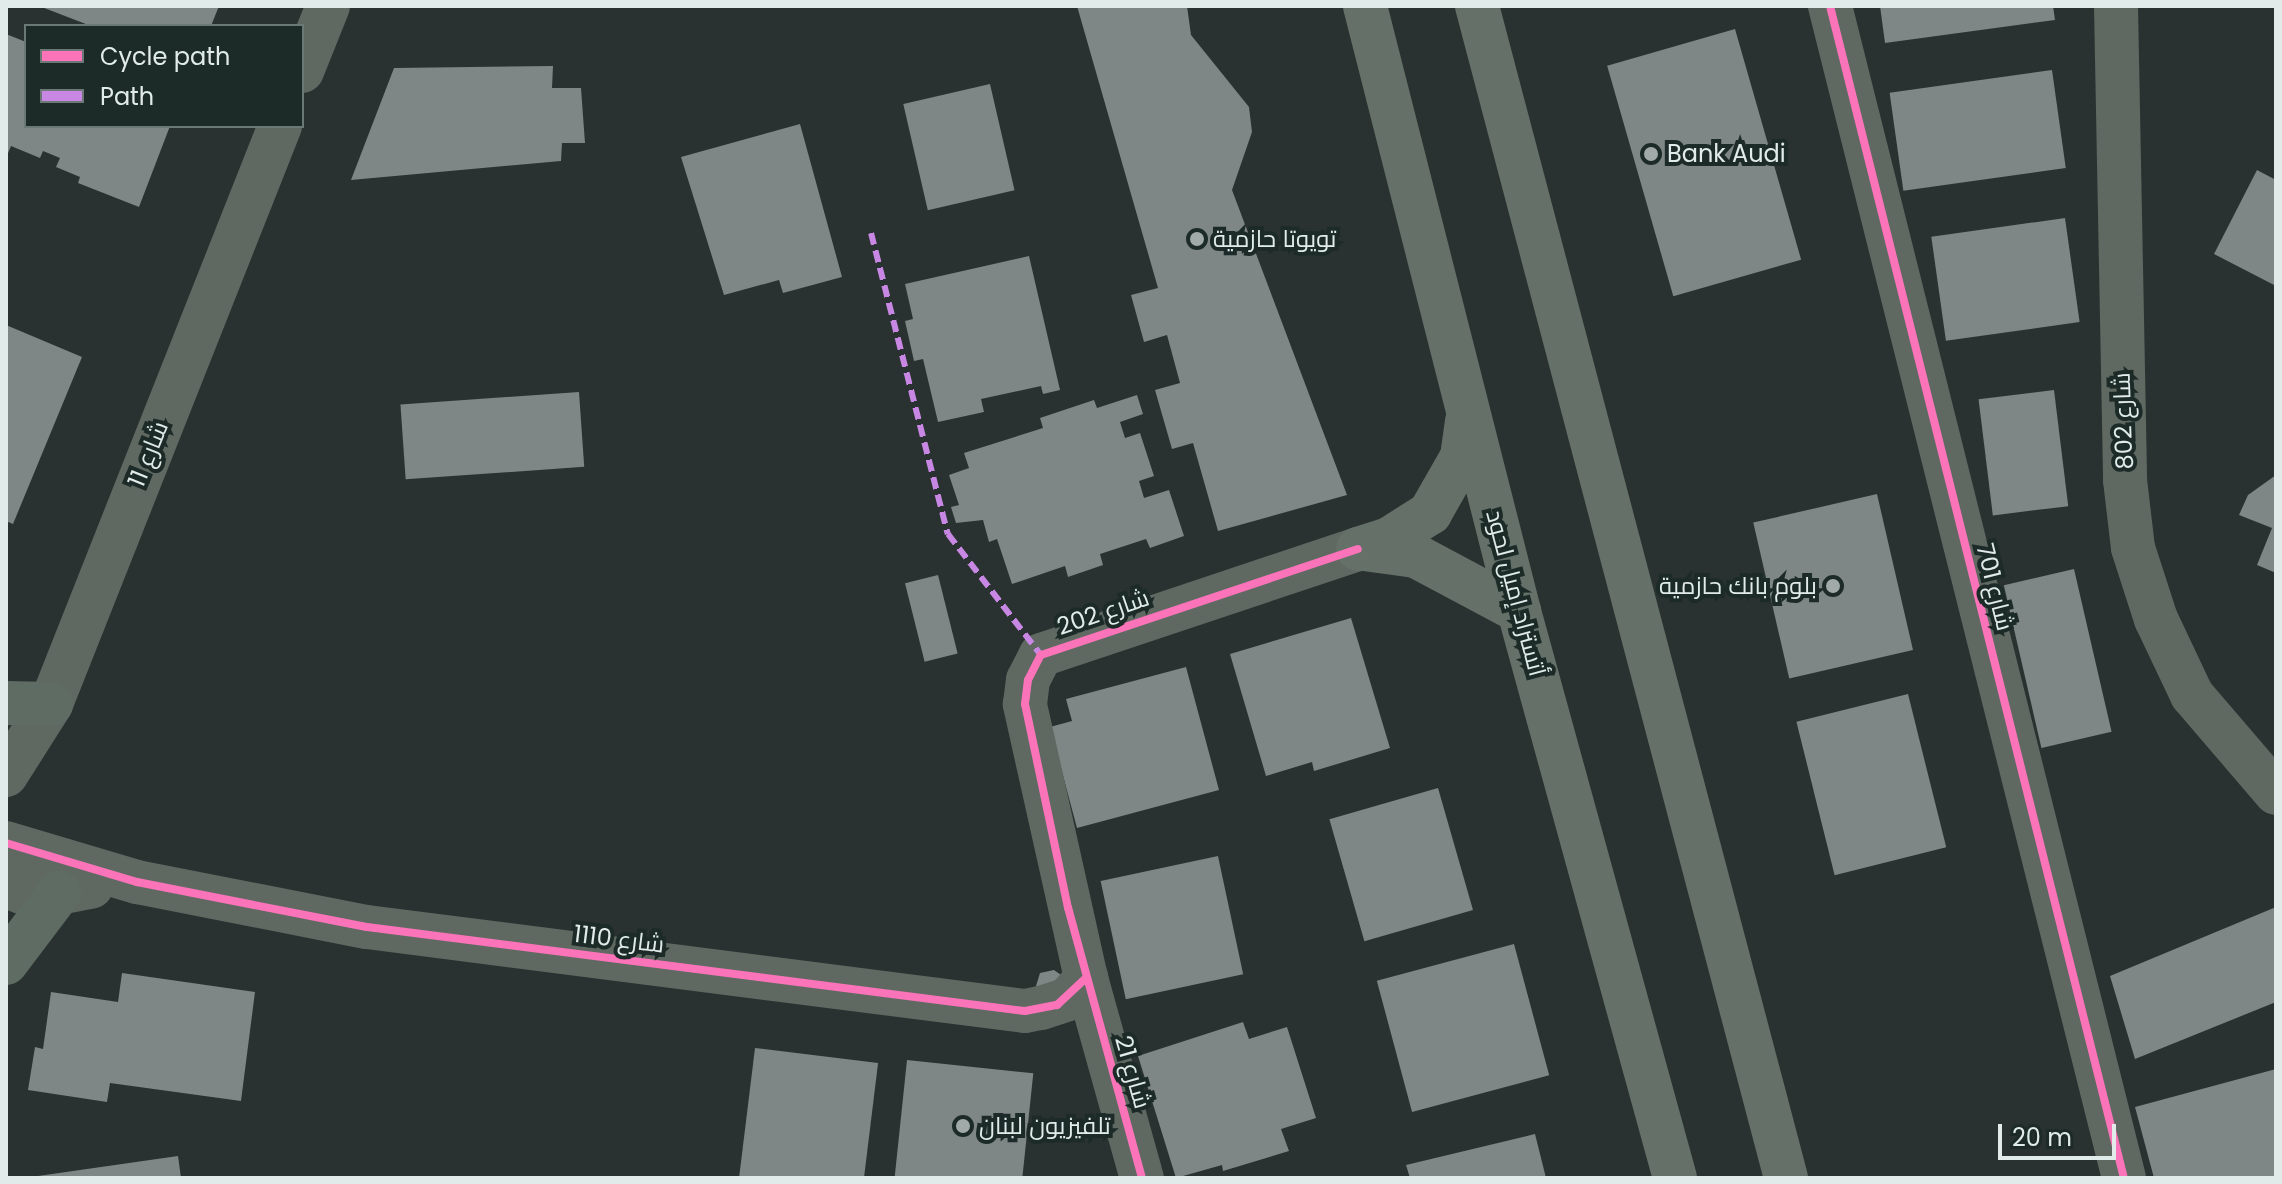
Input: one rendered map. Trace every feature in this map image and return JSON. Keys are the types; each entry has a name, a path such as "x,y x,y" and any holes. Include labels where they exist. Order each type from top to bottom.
{"highway":[{"name":"أتستراد إميل لحود","path":"1365,6 1519,611 1675,1178"},
{"path":"1479,7 1786,1178"},
{"path":"1358,549 1389,539 1430,513 1462,457 1469,409"},
{"path":"1358,549 1416,556 1519,611"}],"main road":[{"path":"6,703 51,704"},
{"path":"6,963 59,893"}],"street":[{"path":"304,66 328,6"},
{"name":"شارع 701","path":"1830,6 2124,1178"},
{"name":"شارع 802","path":"2116,6 2124,464 2133,548 2156,619 2192,695 2276,793"},
{"name":"شارع 11","path":"6,775 51,704 279,128"},
{"name":"شارع 202","path":"1086,978 1025,704 1028,680 1041,655 1358,549"},
{"path":"6,843 137,882"},
{"path":"6,886 22,892 59,893 137,882"},
{"name":"شارع 1110","path":"137,882 367,927 1025,1011 1057,1005 1086,978"},
{"name":"شارع 21","path":"1086,978 1142,1178"}],"building":[{"path":"39,6 219,6 212,24 86,24"},
{"name":"تويوتا حازمية","path":"1077,6 1187,6 1191,35 1249,107 1252,132 1232,190 1347,495 1218,531 1193,443 1172,449 1155,390 1180,383 1167,335 1144,342 1131,295 1158,288"},
{"path":"1880,6 2053,6 2055,20 1885,43"},
{"path":"1735,29 1801,260 1673,296 1607,66"},
{"path":"6,34 24,41 24,128 169,128 139,207 78,183 80,177 56,167 60,158 43,151 40,158 11,146 6,158"},
{"path":"553,66 552,88 581,88 585,143 562,143 561,161 351,180 394,68"},
{"path":"2052,70 2066,168 1903,191 1890,93"},
{"path":"990,84 1015,190 928,210 903,104"},
{"path":"800,124 842,277 783,293 779,280 724,295 681,157"},
{"path":"2257,170 2276,180 2276,286 2214,254"},
{"path":"2065,218 2080,322 1946,341 1931,237"},
{"path":"1029,256 1060,390 1043,394 1041,386 981,399 984,412 938,422 923,359 914,361 905,321 913,319 905,284"},
{"path":"6,325 82,357 13,524 6,521"},
{"path":"2054,390 2068,506 1993,515 1979,399"},
{"path":"579,392 584,467 406,479 400,404"},
{"path":"1137,395 1143,414 1120,422 1125,438 1140,433 1154,476 1139,481 1144,498 1169,490 1184,536 1150,548 1146,539 1100,554 1103,565 1068,577 1065,566 1012,584 997,539 989,542 983,520 956,523 951,507 959,505 949,475 969,468 964,453 1043,428 1040,418 1094,400 1097,408"},
{"path":"2276,475 2276,573 2257,565 2272,528 2239,515 2248,495"},
{"name":"بلوم بانك حازمية","path":"1877,494 1913,650 1789,678 1753,523"},
{"path":"2074,569 2112,732 2041,748 2004,585"},
{"path":"938,575 958,654 925,662 905,583"},
{"path":"1351,618 1390,748 1314,771 1312,762 1266,776 1230,654"},
{"path":"1186,667 1219,790 1077,828 1050,727 1072,721 1066,699"},
{"path":"1908,694 1946,847 1835,875 1796,722"},
{"path":"1438,788 1473,910 1364,941 1329,819"},
{"path":"1218,856 1243,974 1126,999 1101,881"},
{"path":"2276,907 2276,1002 2135,1059 2110,976"},
{"path":"1514,944 1549,1075 1412,1112 1377,981"},
{"path":"1054,970 1061,975 1058,995 1036,986 1040,973"},
{"path":"122,973 255,992 241,1101 110,1083 107,1102 28,1090 35,1047 43,1049 51,992 118,1002"},
{"path":"1243,1022 1249,1039 1287,1027 1316,1118 1281,1129 1289,1151 1223,1171 1222,1165 1176,1178 1138,1056"},
{"path":"755,1048 878,1063 864,1178 739,1178"},
{"name":"تلفيزيون لبنان","path":"907,1060 1033,1073 1022,1178 895,1178"},
{"path":"2276,1069 2276,1178 2154,1178 2135,1107"},
{"path":"1535,1134 1546,1178 1410,1178 1406,1165"},
{"path":"178,1156 181,1178 38,1178 38,1176"}],"marked path":[{"path":"871,233 948,534 1041,655"}],"cycle path":[{"path":"1830,6 2124,1178"},
{"path":"1142,1178 1068,908 1025,704 1028,680 1041,655 1358,549"},
{"path":"6,843 137,882 367,927 1025,1011 1057,1005 1086,978"}],"place":[{"name":"Bank Audi","path":"1651,154"},
{"name":"تويوتا حازمية","path":"1197,239"},
{"name":"بلوم بانك حازمية","path":"1833,586"},
{"name":"تلفيزيون لبنان","path":"963,1126"}]}
